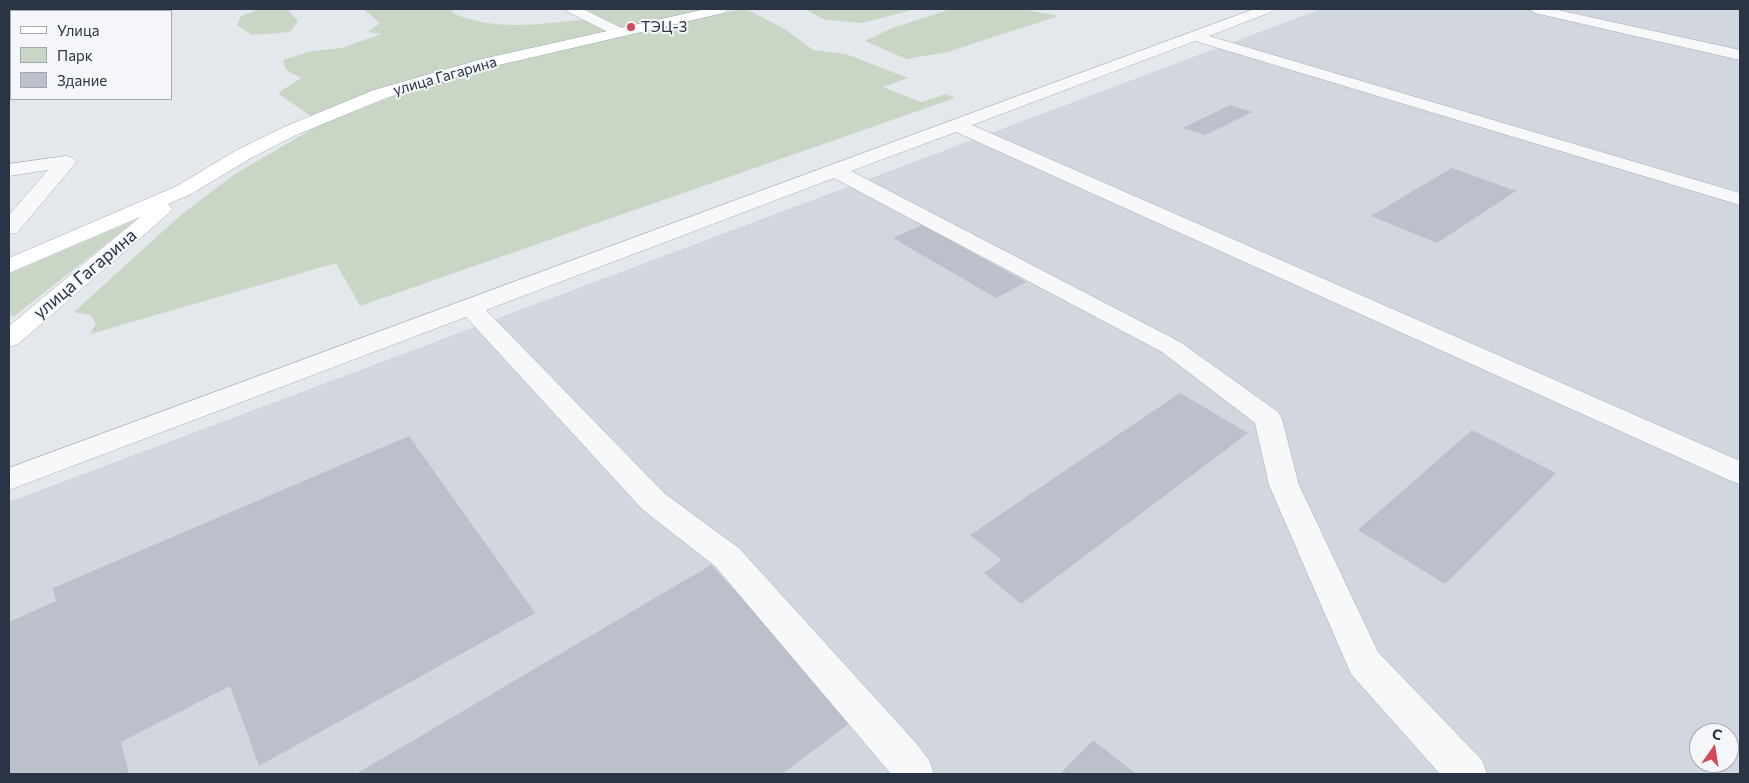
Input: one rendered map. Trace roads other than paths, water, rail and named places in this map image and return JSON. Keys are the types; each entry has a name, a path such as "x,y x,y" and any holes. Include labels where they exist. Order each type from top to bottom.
{"main road":[{"name":"улица Гагарина","path":"9,266 184,190 244,154 290,131 380,94 482,64 723,9"},
{"name":"улица Гагарина","path":"9,338 184,190"}],"street":[{"path":"573,9 619,32"},
{"path":"9,478 1266,9"},
{"path":"1535,9 1740,55"},
{"path":"1194,36 1740,199"},
{"path":"956,124 1740,473"},
{"path":"9,170 66,162 9,228"},
{"path":"834,170 1171,347 1268,419 1284,485 1364,663 1467,774"},
{"path":"469,306 654,502 728,557 902,756 914,774"}],"place":[{"name":"ТЭЦ-3","path":"631,27"}]}
